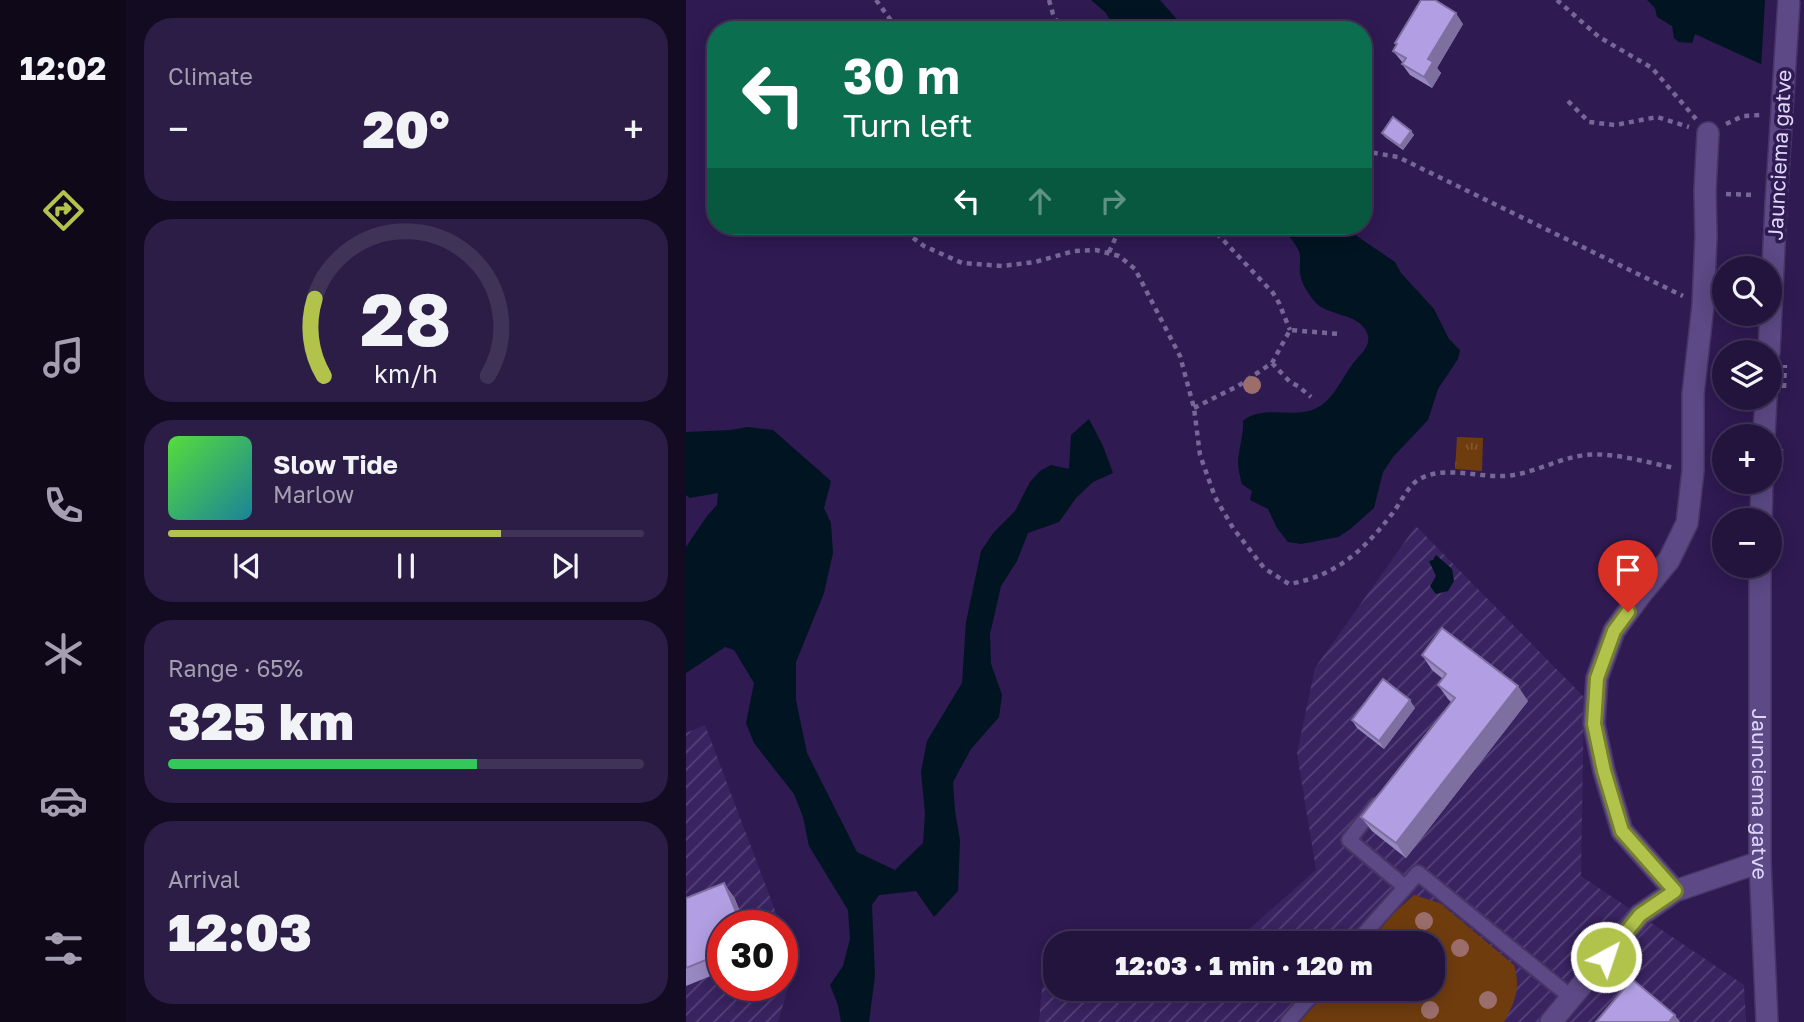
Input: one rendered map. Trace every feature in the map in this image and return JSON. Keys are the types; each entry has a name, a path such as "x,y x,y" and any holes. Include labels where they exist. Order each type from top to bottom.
{"street":[{"name":"Jaunciema gatve","path":"1777,340 1776,204 1789,0"},
{"path":"1675,891 1622,831 1604,771 1594,724 1597,678 1614,631 1669,561 1687,523 1693,471 1693,394 1703,305 1706,236 1704,190 1708,133"},
{"name":"Jaunciema gatve","path":"1767,1022 1760,862 1769,578"},
{"path":"1551,1022 1640,915 1675,891 1760,862"}],"lane":[{"path":"1381,798 1349,841 1405,887"},
{"path":"1366,931 1418,873 1572,998"},
{"path":"1288,1022 1306,1001"}],"path":[{"path":"876,0 890,21"},
{"path":"1049,0 1057,21"},
{"path":"1558,0 1599,37 1652,68 1708,133"},
{"path":"1568,101 1589,122 1615,125 1657,117 1708,133"},
{"path":"1372,153 1398,157 1703,305"},
{"path":"1725,194 1754,195"},
{"path":"909,235 924,246 962,262 1002,267 1035,262 1074,251 1096,250 1119,256 1135,269 1180,356 1194,408 1200,455 1215,497 1233,528 1264,568 1289,584 1312,580 1337,569 1374,535 1415,481 1433,474 1504,477 1576,456 1600,455 1693,471"},
{"path":"1109,252 1117,235"},
{"path":"1218,235 1273,293 1290,330"},
{"path":"1194,408 1238,386 1272,363 1290,330"},
{"path":"1290,330 1339,334"},
{"path":"1272,363 1290,382 1311,397"}],"shaded area":[{"path":"1416,526 1584,697 1581,876 1744,985 1746,1022 1039,1022 1043,987 1043,1001 1445,1001 1445,931 1247,931 1316,870 1297,753 1315,668"},
{"path":"705,725 775,910 707,910 707,1001 784,1001 778,1022 686,1022 686,733"}],"green space":[{"path":"1457,437 1483,438 1482,471 1455,469"},
{"path":"1414,895 1440,903 1514,965 1516,995 1504,1022 1300,1022 1318,1001 1445,1001 1445,931 1378,931"}],"water":[{"path":"1091,0 1160,0 1178,21 1110,21 1106,13"},
{"path":"1647,0 1804,0 1765,66 1695,34 1692,43 1679,42 1674,38 1672,26 1657,17 1655,8"},
{"path":"1287,235 1355,235 1395,262 1401,273 1434,309 1449,339 1460,350 1458,359 1438,389 1428,420 1393,457 1383,472 1374,508 1338,537 1301,544 1288,542 1277,528 1268,509 1250,500 1252,491 1242,484 1238,461 1243,421 1261,413 1303,412 1323,404 1332,396 1364,350 1368,338 1363,326 1357,321 1327,310 1314,301 1301,278 1299,251"},
{"path":"1089,419 1113,473 1093,482 1076,498 1059,522 1028,533 1017,561 1001,586 990,634 991,664 1002,695 999,717 971,749 953,782 960,840 958,891 934,917 916,891 879,895 872,905 875,976 869,1022 841,1022 830,985 843,966 850,939 848,910 809,846 803,817 794,794 754,743 746,723 754,683 734,650 725,647 686,673 686,547 717,505 718,493 690,498 686,495 686,432 747,427 773,430 831,481 824,508 831,523 833,553 824,593 796,662 796,700 807,753 857,852 895,870 923,843 925,813 921,772 927,741 962,683 966,622 981,551 994,532 1015,511 1030,482 1040,471 1051,465 1069,469 1071,435"},
{"path":"1436,555 1452,569 1454,581 1448,591 1436,594 1430,586 1436,576 1429,561"}],"pier":[{"path":"1765,0 1804,0 1804,92 1761,68"}],"building":[{"path":"1421,0 1435,0 1456,13 1428,59 1433,62 1424,77 1402,64 1406,58 1393,51"},
{"path":"1393,117 1411,131 1400,146 1382,133"},
{"path":"1442,628 1518,686 1396,843 1361,817 1455,698 1438,685 1446,674 1422,655"},
{"path":"1383,679 1410,700 1379,741 1352,720"},
{"path":"724,883 735,910 707,910 707,959 686,968 686,898"},
{"path":"1632,979 1675,1015 1669,1022 1596,1022"}],"route":[{"path":"1606,957 1640,915 1675,891 1622,831 1604,771 1594,724 1597,678 1614,631 1628,612"}]}
